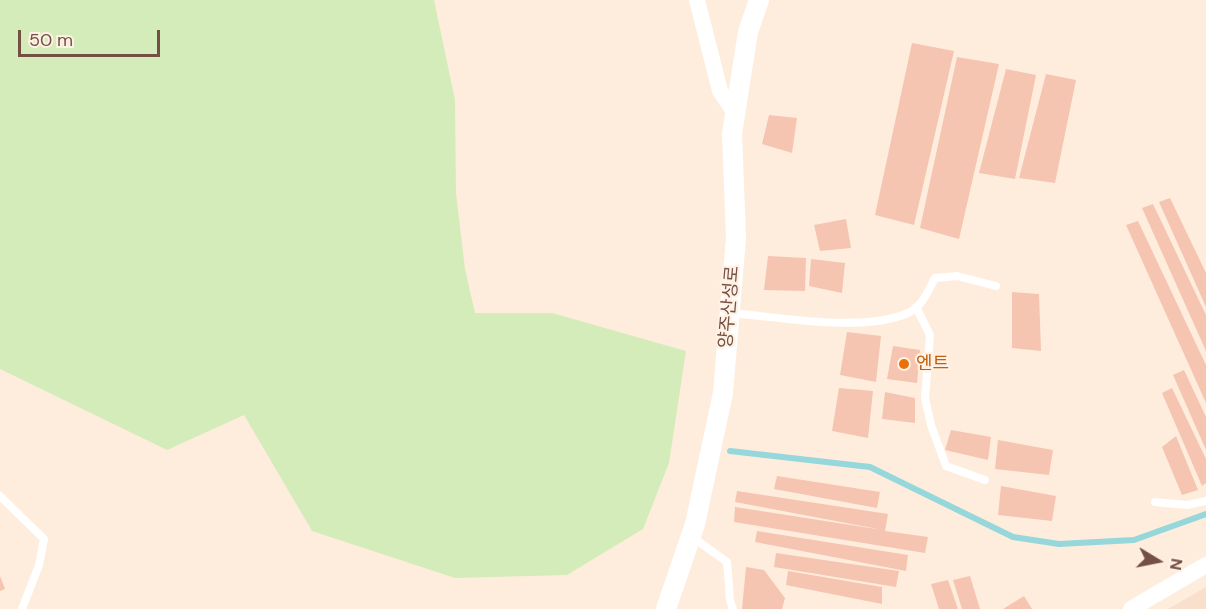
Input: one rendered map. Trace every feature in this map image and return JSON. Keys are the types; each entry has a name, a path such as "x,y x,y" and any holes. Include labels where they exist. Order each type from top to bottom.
{"street":[{"path":"697,0 720,91 735,113"},
{"name":"양주산성로","path":"666,609 691,536 723,393 736,238 732,134 748,32 759,0"},
{"path":"680,609 683,558"},
{"path":"1131,609 1206,565"}],"lane":[{"path":"730,313 815,321 867,322 908,313 921,303 935,278 957,276 996,286"},
{"path":"916,307 930,335 925,398 931,425 946,466 984,480"},
{"path":"0,496 44,539 39,566 22,609"},
{"path":"1155,502 1186,505 1206,501"},
{"path":"691,536 727,562 730,601 733,609"}],"shaded area":[{"path":"1206,587 1206,609 1168,609"}],"green space":[{"path":"0,0 434,0 455,100 456,193 465,269 475,313 552,313 686,351 669,463 643,529 567,575 455,578 312,531 244,415 167,450 0,369"}],"building":[{"path":"912,43 954,51 914,225 875,215"},
{"path":"957,57 999,64 959,239 920,228"},
{"path":"1006,69 1036,75 1015,179 979,173"},
{"path":"1046,74 1076,80 1055,183 1019,178"},
{"path":"769,115 797,118 792,153 762,144"},
{"path":"1170,198 1206,273 1206,307 1159,202"},
{"path":"1153,204 1206,315 1206,351 1142,208"},
{"path":"846,219 851,248 820,251 814,225"},
{"path":"1138,221 1206,365 1206,403 1126,225"},
{"path":"768,256 806,258 805,291 764,290"},
{"path":"811,259 845,263 842,293 809,286"},
{"path":"1012,292 1039,294 1041,351 1012,348"},
{"path":"847,332 881,336 876,382 840,375"},
{"name":"엔트","path":"893,346 920,350 917,383 887,379"},
{"path":"1184,370 1206,417 1206,450 1173,375"},
{"path":"839,388 873,391 868,438 832,431"},
{"path":"1172,388 1206,459 1206,483 1202,486 1162,393"},
{"path":"885,392 915,398 915,423 882,419"},
{"path":"951,430 991,437 988,460 945,450"},
{"path":"1176,436 1198,490 1182,495 1162,447"},
{"path":"998,440 1053,450 1049,475 995,469"},
{"path":"777,476 880,492 877,508 774,489"},
{"path":"1001,486 1056,496 1052,521 998,515"},
{"path":"737,491 888,514 885,531 928,537 925,553 734,522 735,507 883,530 735,502"},
{"path":"757,531 908,555 906,571 755,542"},
{"path":"776,553 899,571 896,587 774,567"},
{"path":"746,567 764,570 785,598 782,609 742,609"},
{"path":"788,571 882,587 882,604 786,585"},
{"path":"0,576 5,589 0,591"},
{"path":"970,576 980,609 962,609 953,580"},
{"path":"948,580 958,609 939,609 931,584"},
{"path":"1024,596 1032,609 1003,609"}],"waterway":[{"path":"730,451 870,467 1013,537 1059,544 1134,540 1206,514"}],"place":[{"name":"엔트","path":"904,364"}]}
